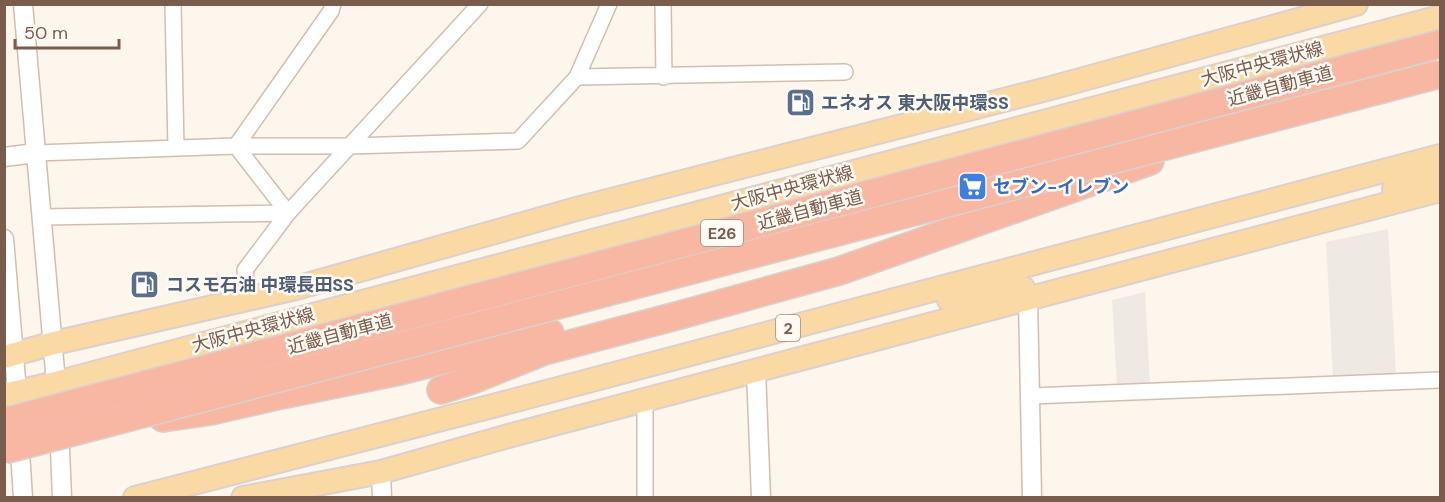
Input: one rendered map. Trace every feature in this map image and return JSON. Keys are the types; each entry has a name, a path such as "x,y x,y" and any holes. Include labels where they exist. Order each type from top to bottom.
{"highway":[{"name":"近畿自動車道","path":"4,422 1440,44"},
{"name":"近畿自動車道","path":"4,450 1440,74"},
{"path":"441,390 544,351 838,271 1296,111"},
{"path":"108,423 211,411 400,371 752,279 932,231 946,216 951,202"}],"main road":[{"path":"9,356 54,343 296,288 580,208 1051,88 1356,4"},
{"name":"大阪中央環状線","path":"11,393 1440,17"},
{"path":"1051,88 1164,76 1218,76"},
{"name":"2","path":"135,498 1440,156"},
{"path":"1238,243 1282,223 1359,201 1440,172"},
{"name":"2","path":"243,498 381,471 1440,190"},
{"path":"396,292 437,267 580,208"},
{"path":"795,326 842,326 971,295 1102,279"}],"street":[{"path":"23,4 54,343 62,498"},
{"path":"173,4 176,148"},
{"path":"236,146 331,11 333,4"},
{"path":"249,299 245,270 288,213 480,4"},
{"path":"4,157 36,153 236,146 350,146 518,141 577,77 609,4"},
{"path":"663,4 664,77"},
{"path":"577,77 845,72"},
{"path":"236,146 288,213"},
{"path":"42,217 288,213"},
{"path":"4,239 11,393 23,498"},
{"path":"1028,299 1032,498"},
{"path":"756,370 761,498"},
{"path":"1031,396 1440,380"},
{"path":"645,400 645,498"},
{"path":"381,471 382,498"}],"shaded area":[{"path":"1388,229 1396,375 1333,378 1326,242"},
{"path":"1145,292 1150,385 1117,386 1112,300"}],"place":[{"name":"エネオス 東大阪中環SS","path":"800,103"},
{"name":"セブン-イレブン","path":"972,187"},
{"name":"コスモ石油 中環長田SS","path":"145,285"}]}
